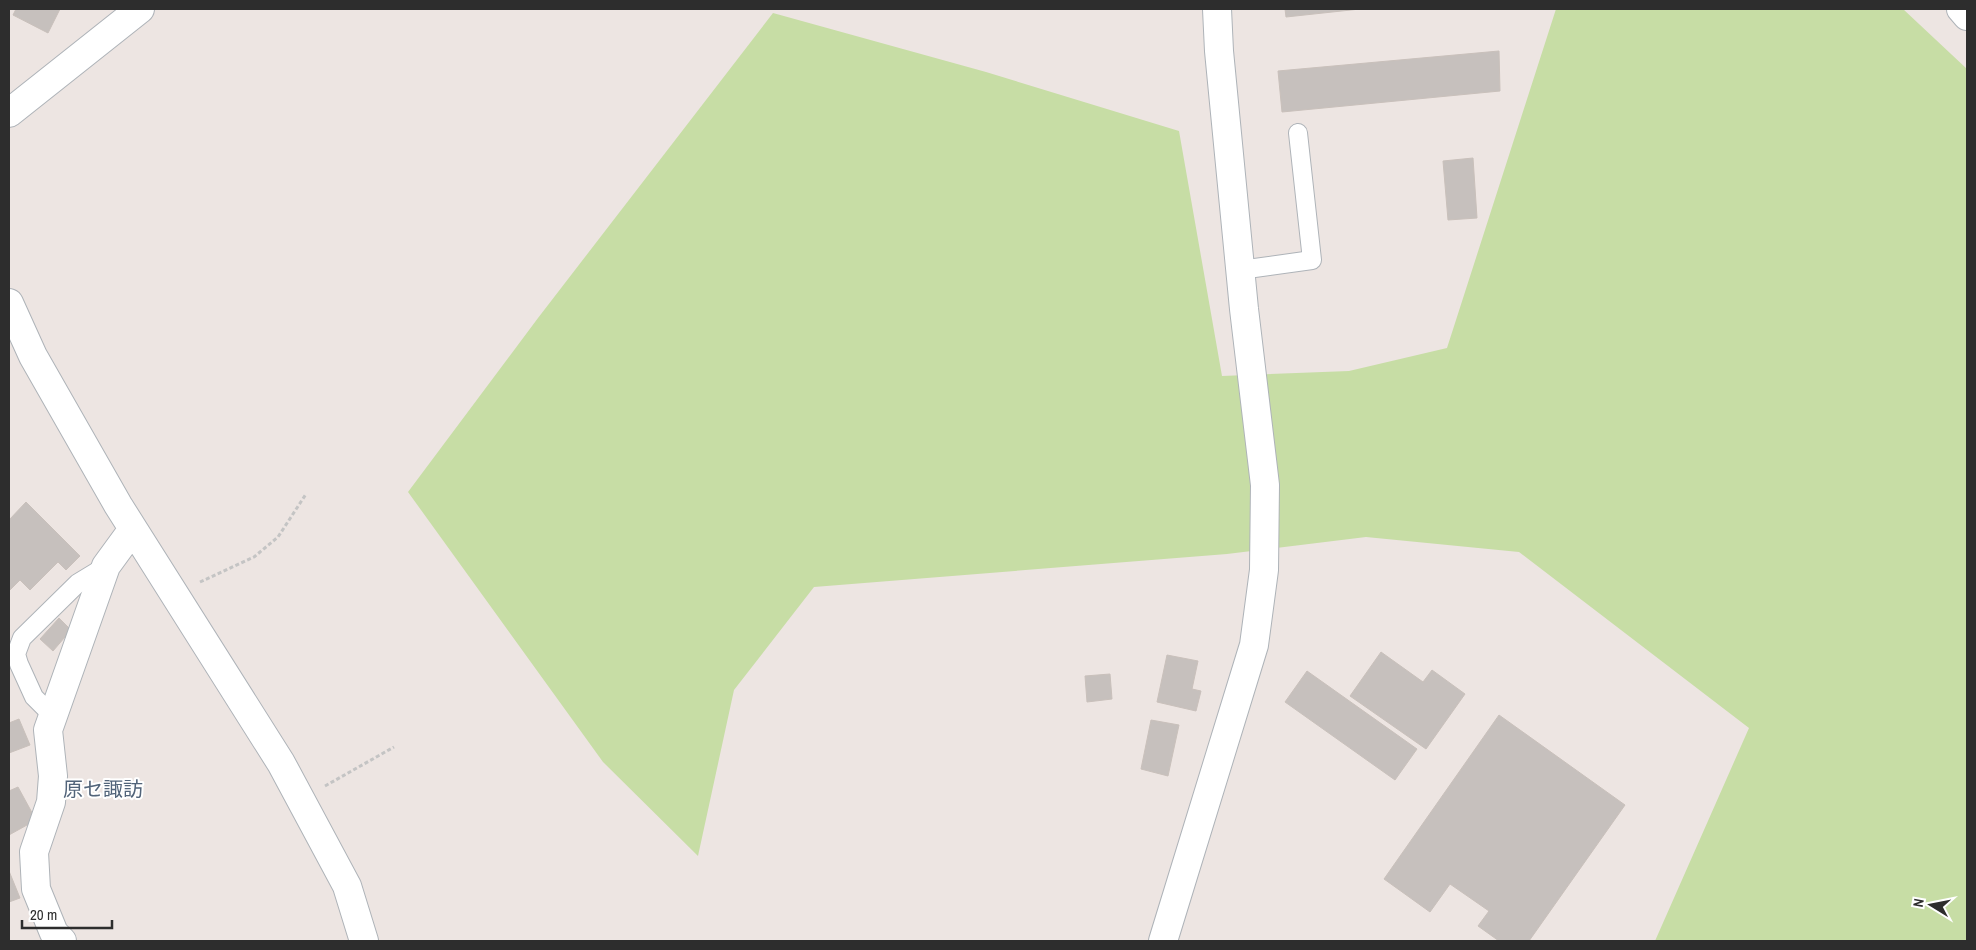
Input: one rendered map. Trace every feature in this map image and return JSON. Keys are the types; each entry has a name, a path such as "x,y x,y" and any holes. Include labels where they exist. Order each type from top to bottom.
{"street":[{"path":"9,113 140,9"},
{"path":"1163,941 1254,645 1264,570 1266,485 1240,270 1217,9"},
{"path":"1961,9 1967,16"},
{"path":"9,303 33,356 133,529 281,763 347,886 364,941"},
{"path":"62,941 54,933 36,889 34,852 51,802 53,776 48,730 106,566 133,529"}],"lane":[{"path":"1240,270 1312,260 1298,133"},
{"path":"53,716 34,697 18,664 16,654 22,638 78,582 106,566"}],"path":[{"path":"176,597 211,576 254,557 278,537 306,494"},
{"path":"301,800 394,747"}],"green space":[{"path":"1556,9 1903,9 1967,69 1967,941 1655,941 1749,728 1519,552 1366,537 1227,554 814,587 734,690 698,856 603,762 408,492 538,318 773,13 986,72 1179,131 1222,376 1349,371 1447,348"}],"building":[{"path":"16,9 60,9 48,33 13,15"},
{"path":"1285,9 1360,9 1286,17"},
{"path":"1499,51 1500,91 1282,112 1278,71"},
{"path":"1473,158 1477,218 1448,220 1443,161"},
{"path":"26,502 80,556 66,570 58,562 30,590 20,580 9,591 9,520"},
{"path":"59,618 71,630 53,651 40,639"},
{"path":"1381,652 1423,682 1432,670 1465,694 1426,749 1350,696"},
{"path":"1167,655 1198,661 1192,689 1201,691 1196,711 1157,702"},
{"path":"1307,671 1417,749 1395,780 1285,702"},
{"path":"1110,674 1112,699 1087,702 1085,676"},
{"path":"1499,715 1625,805 1529,941 1499,941 1478,926 1489,911 1450,884 1430,912 1384,879"},
{"path":"19,719 30,745 9,753 9,723"},
{"path":"1151,720 1179,725 1168,776 1141,769"},
{"path":"18,787 36,820 9,835 9,791"},
{"path":"9,871 20,898 9,902"}],"district":[{"name":"原セ諏訪","path":"103,789"}]}
